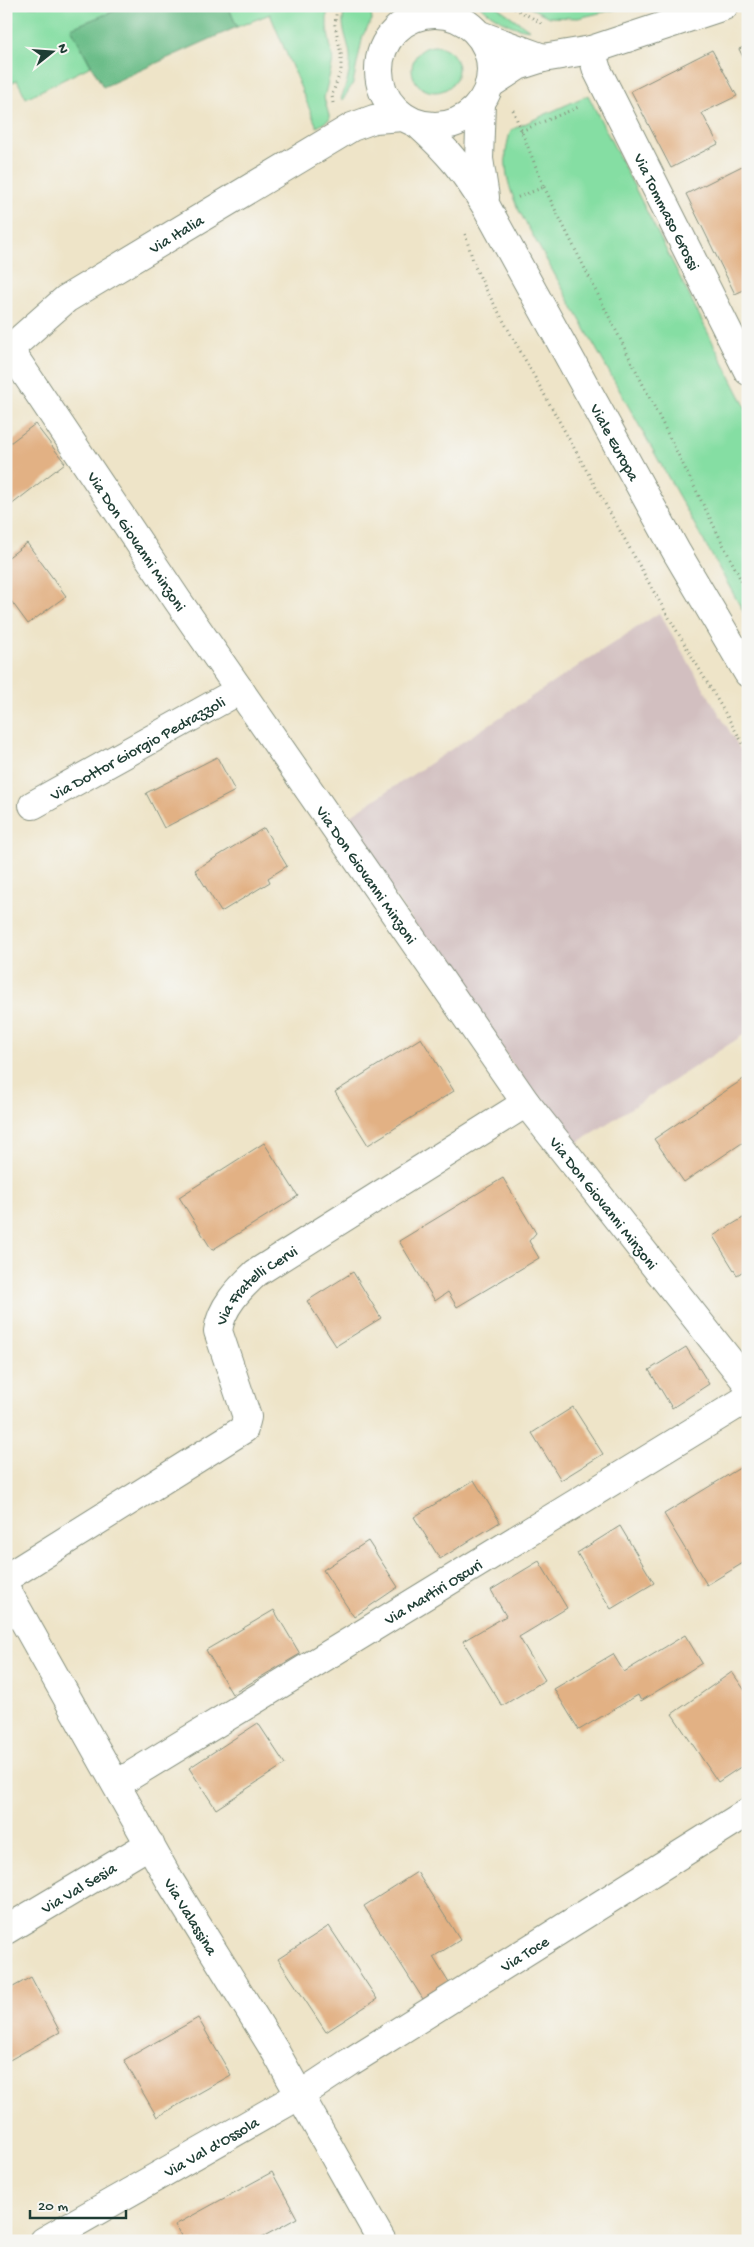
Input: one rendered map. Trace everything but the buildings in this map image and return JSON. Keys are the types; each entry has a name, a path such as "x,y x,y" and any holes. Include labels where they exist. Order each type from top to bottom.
{"street":[{"path":"387,39 388,6"},
{"path":"485,94 491,69 488,51 480,35 468,24 446,11 416,16 399,25 387,39 380,54 378,71 382,90 391,105 411,121 437,126 453,124 469,115 485,94 518,66 543,58 591,50 724,6"},
{"path":"480,35 543,58"},
{"name":"Via Tommaso Grossi","path":"591,50 609,94 748,371"},
{"name":"Via Italia","path":"352,127 367,107 378,71"},
{"name":"Viale Europa","path":"485,94 479,159 487,208"},
{"name":"Via Italia","path":"8,351 66,299 352,127 374,119 411,121"},
{"name":"Viale Europa","path":"411,121 445,148 467,174 673,544 748,673"},
{"name":"Via Don Giovanni Minzoni","path":"8,351 526,1103 748,1384"},
{"name":"Via Dottor Giorgio Pedrazzoli","path":"33,805 240,690"},
{"name":"Via Fratelli Cervi","path":"6,1578 244,1429 247,1417 219,1338 219,1323 225,1309 239,1290 256,1273 526,1103"},
{"name":"Via Martiri Oscuri","path":"117,1784 748,1398"},
{"name":"Via Valassina","path":"6,1589 150,1844 300,2096 382,2241"},
{"name":"Via Toce","path":"300,2096 358,2057 748,1812"},
{"name":"Via Val Sesia","path":"6,1930 150,1844"},
{"name":"Via Val d'Ossola","path":"44,2241 300,2096"}],"path":[{"path":"337,6 335,25 341,70 332,95 332,102 352,127"},
{"path":"510,6 540,22 543,58"},
{"path":"522,131 609,94"},
{"path":"517,102 513,111 544,188 748,594"},
{"path":"544,188 462,218 467,246 488,293 654,592 748,752"}],"shaded area":[{"path":"659,613 748,762 748,1032 571,1147 342,821"}],"green space":[{"path":"6,6 127,6 71,28 91,66 26,98 17,80 6,85"},
{"path":"127,6 228,6 237,27 103,87 71,28"},
{"path":"228,6 327,6 327,27 333,61 324,98 330,119 317,127 270,14 237,27"},
{"path":"348,6 370,6 372,20 363,35 353,83 343,100 341,99 350,67 349,50 343,24 343,18"},
{"path":"480,6 496,6 530,30 503,22"},
{"path":"527,6 630,6 578,18 549,17"},
{"path":"440,46 452,52 457,60 457,78 452,86 444,91 430,92 418,86 413,78 412,64 418,52 426,47"},
{"path":"588,95 748,412 748,620 518,209 510,189 506,170 506,151 511,130"}]}
